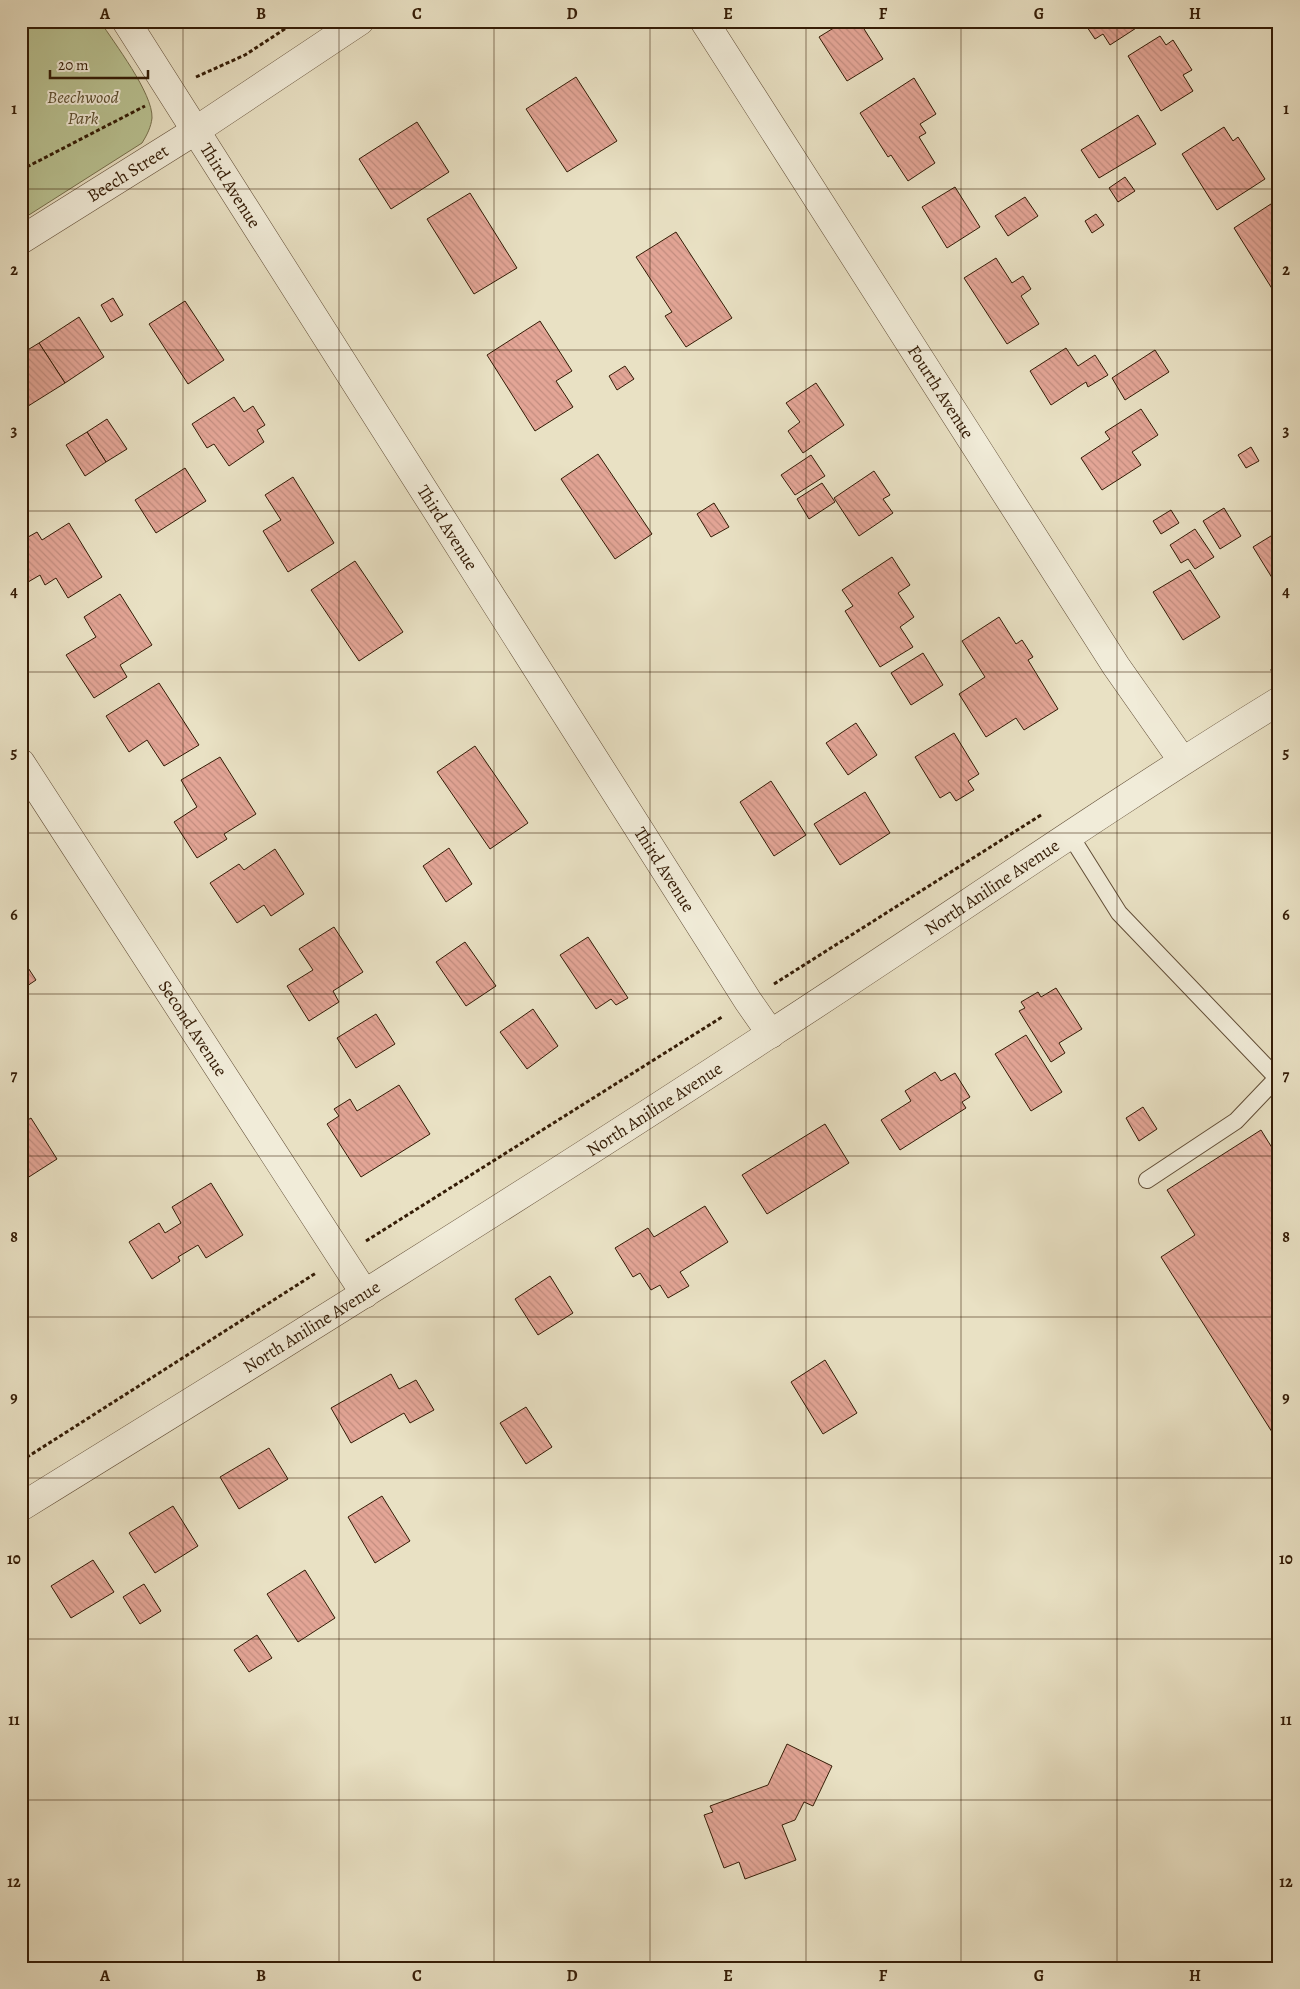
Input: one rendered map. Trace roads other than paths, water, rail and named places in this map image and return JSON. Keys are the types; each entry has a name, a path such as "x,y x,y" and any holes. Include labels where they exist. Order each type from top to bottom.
{"street":[{"name":"Third Avenue","path":"126,21 748,1001 771,1034"},
{"name":"Beech Street","path":"21,240 195,131 360,21"},
{"name":"Fourth Avenue","path":"704,21 1116,666 1182,760"},
{"name":"North Aniline Avenue","path":"21,1507 364,1294 771,1034 1182,760 1279,701"},
{"name":"Second Avenue","path":"21,763 364,1294"}],"lane":[{"path":"1070,835 1119,913 1278,1079 1236,1121 1147,1180"}],"park label":[{"name":"Beechwood Park","path":"83,107"}]}
